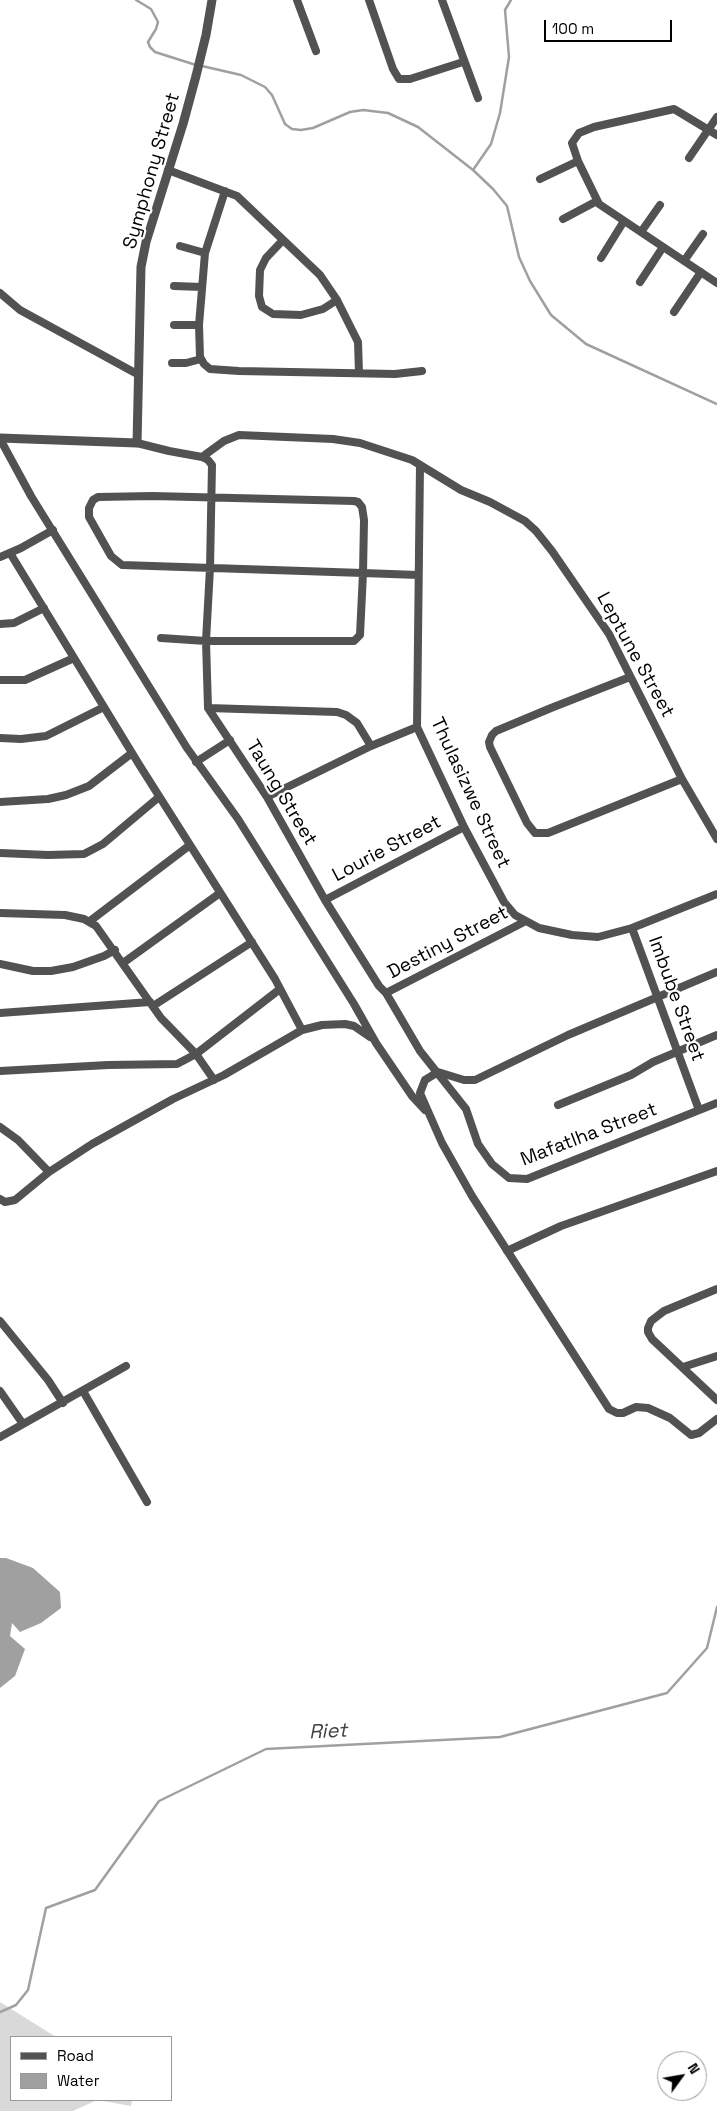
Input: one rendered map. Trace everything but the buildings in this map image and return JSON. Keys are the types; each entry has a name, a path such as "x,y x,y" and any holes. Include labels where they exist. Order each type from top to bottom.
{"street":[{"name":"Symphony Street","path":"137,443 141,267 146,242 196,76 212,0"},
{"path":"297,0 316,52"},
{"path":"369,0 393,69 399,79 410,79 463,62"},
{"path":"442,0 463,62 478,98"},
{"path":"717,135 674,110 594,127 579,133 572,143 578,161 597,201 604,208 717,283"},
{"path":"690,158 717,117"},
{"path":"540,179 578,161"},
{"path":"168,170 225,191 243,200 320,275 337,300 358,342 359,373"},
{"path":"225,191 205,253 199,324 201,359 204,364 210,369 225,370 395,374 422,370"},
{"path":"563,219 597,201"},
{"path":"641,232 660,205"},
{"path":"601,258 624,221"},
{"path":"684,261 703,234"},
{"path":"283,240 266,258 260,270 259,296 262,307 273,314 301,315 323,309 337,300"},
{"path":"180,246 205,253"},
{"path":"640,282 663,247"},
{"path":"674,312 701,272"},
{"path":"174,286 202,287"},
{"path":"0,293 20,310 139,375"},
{"path":"174,325 199,324"},
{"path":"172,362 186,363 201,359"},
{"name":"Leptune Street","path":"202,457 231,437 239,435 333,439 360,443 389,452 420,465 461,490 513,513 536,531 601,621 682,779 717,839"},
{"path":"0,439 137,443 202,457 208,460 212,465 213,498 206,641 208,708 337,712 346,715 357,723 372,746"},
{"path":"0,439 31,496 196,762 238,819 376,1042 412,1096 427,1112"},
{"name":"Thulasizwe Street","path":"420,465 417,727 464,827 504,902 524,922 540,928 583,937 598,937 632,928 717,894"},
{"path":"161,638 206,641 354,641 360,635 363,574 364,513 362,507 358,502 292,499 102,496 93,500 89,508 90,517 108,551 122,565 363,574 418,575"},
{"path":"0,557 53,530"},
{"path":"10,553 159,797 252,942 302,1030"},
{"path":"0,624 14,624 44,608"},
{"path":"0,680 25,680 74,658"},
{"path":"630,677 496,731 492,735 489,742 490,747 527,823 535,833 548,833 682,779"},
{"path":"0,738 21,739 46,736 104,707"},
{"name":"Taung Street","path":"208,708 267,798 326,900 379,986 386,993 420,1051 438,1072"},
{"path":"267,798 372,746 417,727"},
{"path":"196,762 230,740"},
{"path":"0,802 48,799 66,795 89,786 132,753"},
{"path":"0,853 56,856 84,854 103,844 159,797"},
{"name":"Lourie Street","path":"326,900 464,827"},
{"path":"90,921 190,845"},
{"path":"124,963 220,893"},
{"path":"0,913 65,915 90,921 100,929 151,1004 170,1028 196,1054 214,1080"},
{"name":"Destiny Street","path":"386,993 524,922"},
{"name":"Imbube Street","path":"632,928 699,1110"},
{"path":"0,1013 151,1004 252,942"},
{"path":"0,964 33,971 51,971 73,967 115,950"},
{"path":"717,972 568,1035 475,1080 464,1080 438,1072 431,1075 421,1086 420,1093 442,1144 507,1251 609,1409 612,1412 623,1413 636,1407 648,1408 670,1418 691,1435 698,1433 717,1419"},
{"path":"0,1071 108,1065 177,1064 196,1054 280,989"},
{"path":"0,1199 5,1202 15,1200 49,1172 92,1144 173,1099 214,1080 302,1030 322,1025 345,1024 354,1026 376,1042"},
{"path":"558,1105 631,1075 653,1062 717,1035"},
{"name":"Mafatlha Street","path":"438,1072 466,1109 484,1156 501,1173 509,1178 518,1179 539,1175 717,1103"},
{"path":"0,1127 18,1140 49,1172"},
{"path":"507,1251 561,1226 717,1171"},
{"path":"717,1290 664,1311 651,1322 648,1328 652,1339 717,1400"},
{"path":"0,1321 48,1380 63,1403"},
{"path":"683,1367 717,1356"},
{"path":"0,1437 126,1366"},
{"path":"0,1391 23,1424"},
{"path":"82,1391 147,1502"}],"shaded area":[{"path":"0,2002 54,2036 10,2036 10,2101 95,2101 73,2111 0,2111"},
{"path":"103,2101 132,2101 131,2106"}],"water":[{"path":"0,1558 6,1558 33,1568 60,1592 61,1608 41,1623 20,1632 12,1623 10,1636 25,1649 15,1676 0,1688"}],"waterway":[{"path":"136,0 151,9 158,22 148,42 150,47 155,52 196,65"},
{"path":"473,170 491,144 500,113 509,57 505,10 511,0"},
{"path":"202,66 241,75 265,87 272,95 285,124 292,129 313,128 350,112 363,110 388,113 418,127 473,170 507,206 519,257 530,281 551,315 586,344 717,404"},
{"name":"Riet","path":"0,2012 16,2005 28,1990 46,1908 95,1890 159,1801 266,1749 500,1737 667,1693 707,1648 717,1607"}]}
